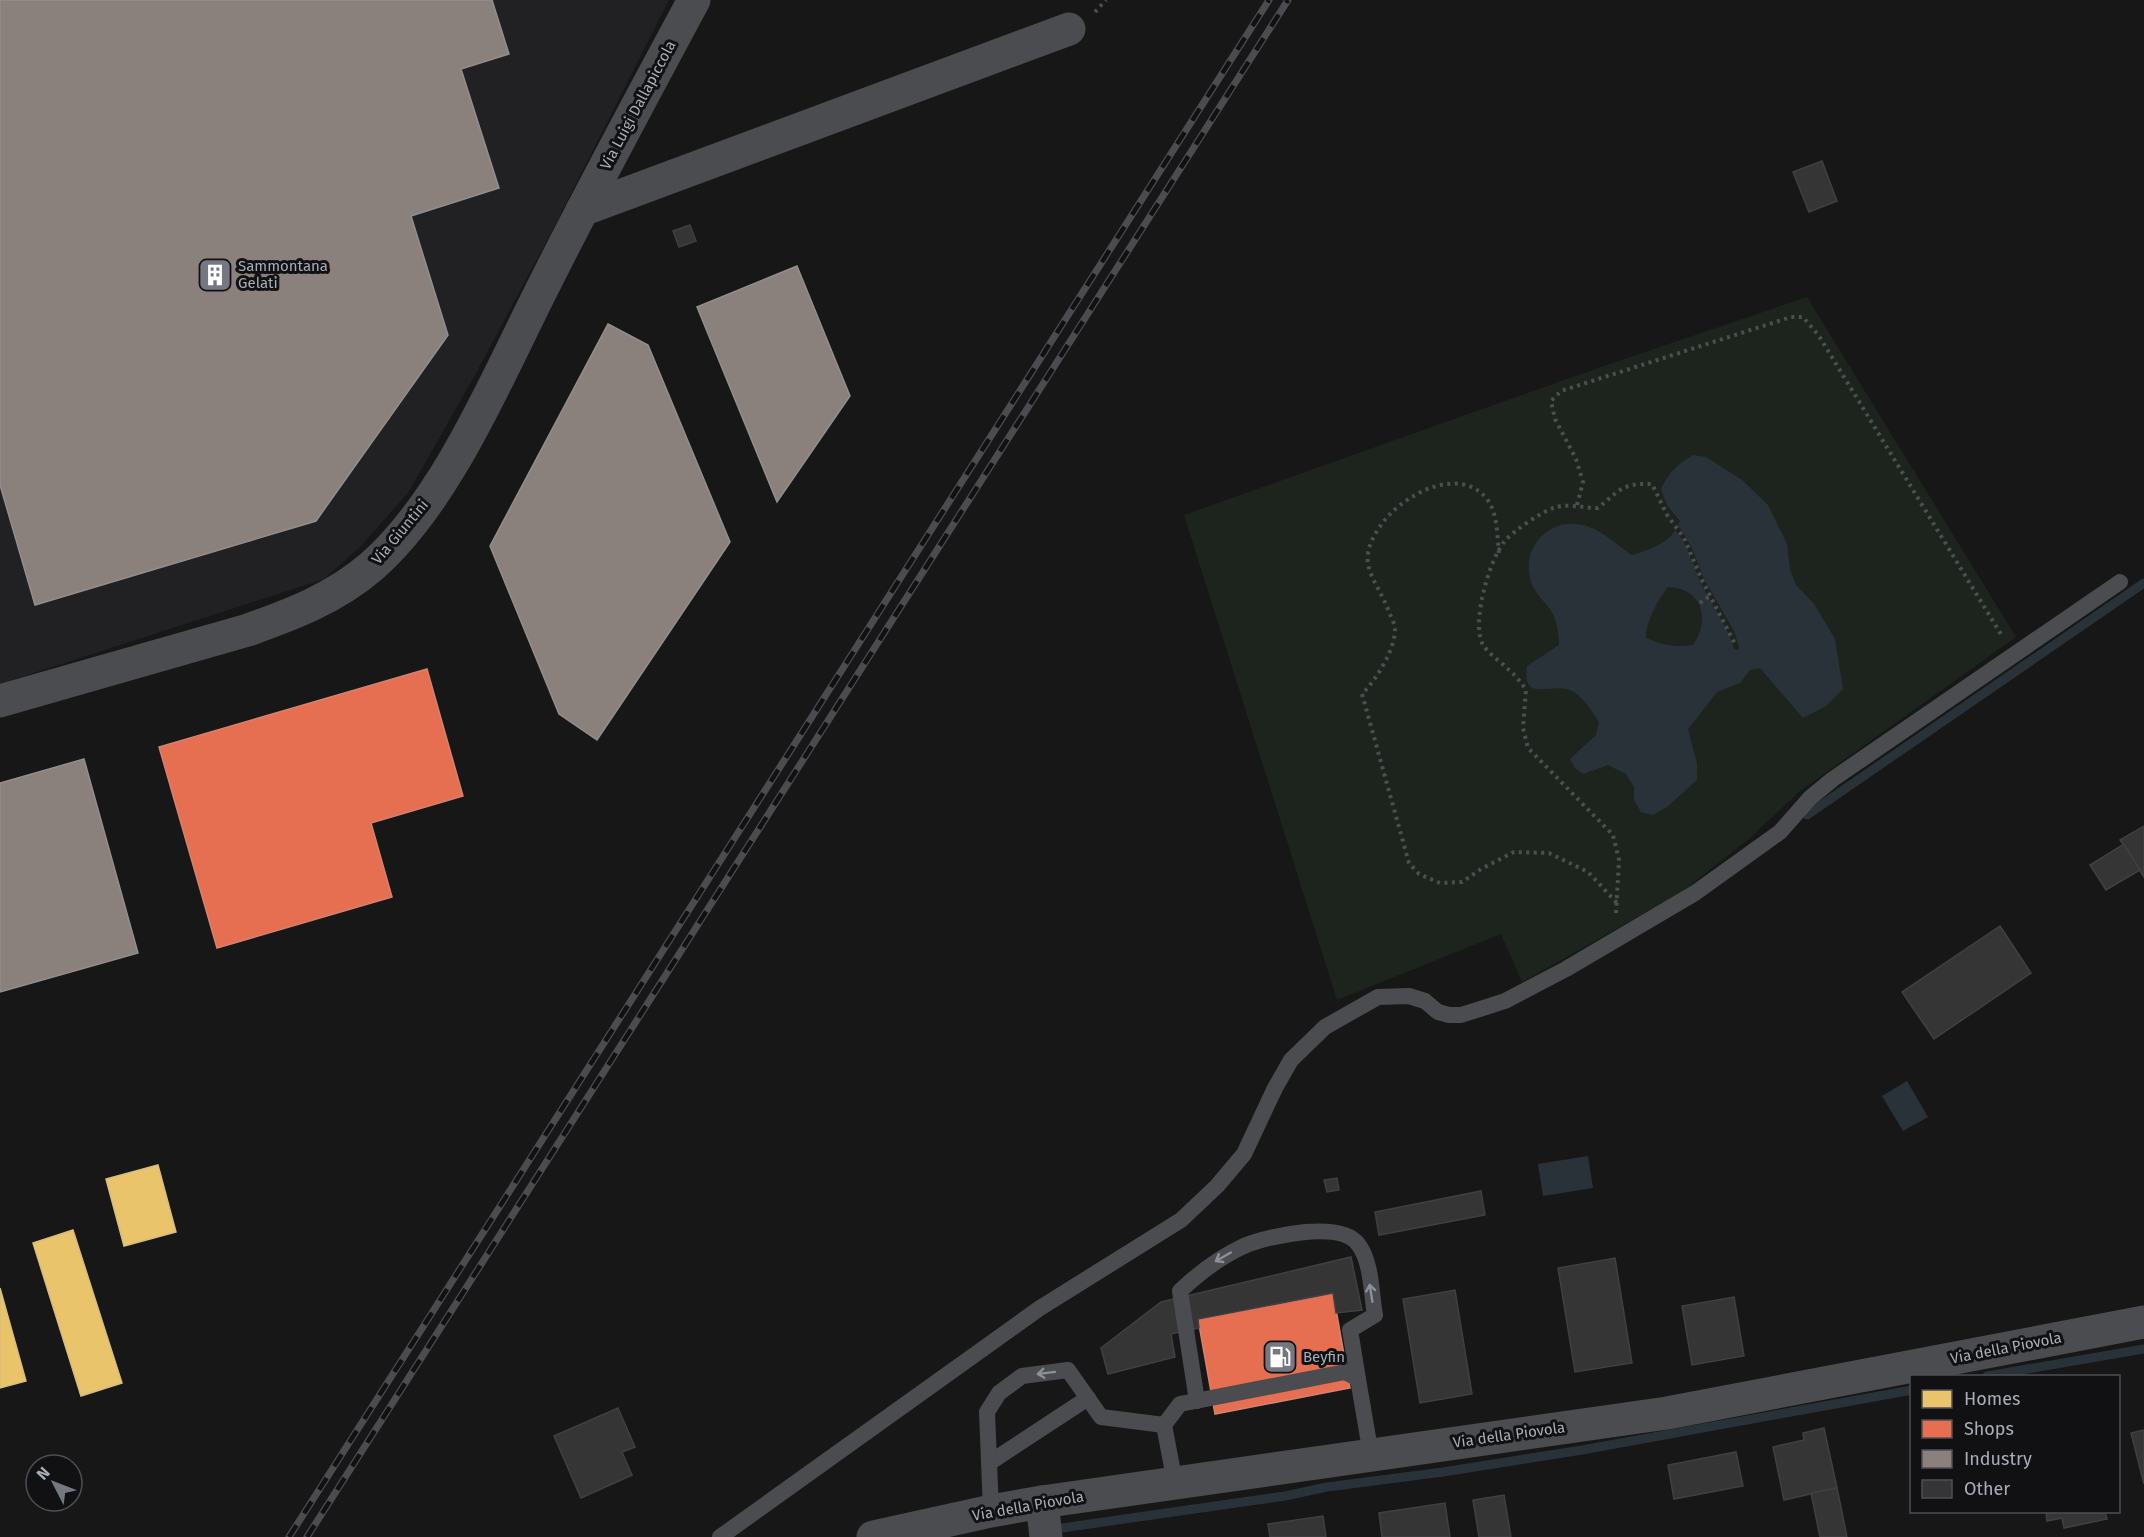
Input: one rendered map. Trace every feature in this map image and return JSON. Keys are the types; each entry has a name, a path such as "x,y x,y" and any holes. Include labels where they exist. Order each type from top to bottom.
{"street":[{"name":"Via Luigi Dallapiccola","path":"582,210 694,0"},
{"path":"582,210 1069,29"},
{"name":"Via Giuntini","path":"0,701 248,630 284,617 347,587 373,565 417,516 464,443 582,210"},
{"name":"Via della Piovola","path":"873,1537 1042,1502 1667,1413 2144,1322"},
{"path":"1042,1502 1046,1537"}],"lane":[{"path":"720,1537 1040,1308 1181,1220 1217,1186 1244,1154 1291,1060 1325,1028 1378,997 1408,996 1425,1001 1438,1012 1461,1015 1505,1001 1605,945 1714,880 1780,832 1810,798 1833,779 2120,582"},
{"path":"1197,1401 1180,1291 1213,1263 1246,1245 1297,1233 1337,1231 1357,1242 1365,1257 1375,1315 1350,1330 1371,1455"},
{"path":"991,1511 987,1412 999,1393 1022,1376 1068,1370 1101,1417 1164,1425"},
{"path":"1175,1483 1164,1425 1180,1404 1345,1372 1358,1379"},
{"path":"989,1463 1088,1398"}],"path":[{"path":"1577,505 1583,482 1576,459 1555,419 1551,401 1561,391 1791,317 1803,317 1819,336 2014,655"},
{"path":"1498,553 1497,523 1487,500 1472,488 1458,482 1435,486 1402,502 1379,527 1367,552 1369,573 1385,602 1395,628 1390,650 1374,682 1362,694 1409,863 1419,874 1440,883 1462,882 1514,852 1549,853 1588,872 1618,903"},
{"path":"1605,945 1612,931 1618,903 1619,860 1613,835 1528,748 1523,728 1526,690 1513,674 1483,646 1478,633 1480,611 1490,570 1504,543 1526,524 1553,508 1577,505 1598,508 1617,490 1636,484 1652,484 1667,515 1684,538 1702,580 1736,644"},
{"path":"1700,603 1711,595"}],"shaded area":[{"name":"Sammontana Gelati","path":"0,0 669,0 551,233 475,375 408,493 361,546 324,579 0,684"},
{"path":"1807,297 2016,637 1799,792 1750,838 1682,892 1522,982 1501,934 1337,1000 1184,515 1601,367"},
{"path":"1693,455 1706,457 1742,480 1768,505 1787,544 1790,570 1796,585 1814,604 1835,639 1843,689 1826,706 1803,718 1760,668 1750,670 1740,683 1717,692 1688,729 1697,763 1697,780 1667,807 1653,815 1641,812 1634,800 1634,787 1626,774 1608,765 1583,774 1575,768 1570,759 1596,735 1599,722 1583,699 1570,690 1539,689 1529,684 1527,666 1559,645 1554,618 1533,587 1529,565 1536,543 1544,534 1564,524 1576,524 1595,529 1632,555 1662,543 1675,530 1687,548 1700,581 1734,649 1738,650 1734,631 1704,579 1692,548 1678,525 1680,521 1667,505 1661,489 1678,465","holes":["1668,587 1680,589 1696,599 1702,615 1701,625 1693,645 1669,645 1646,638 1650,618 1664,592"]},
{"path":"1907,1081 1928,1117 1903,1131 1882,1096"},
{"path":"1588,1156 1593,1188 1543,1196 1538,1164"}],"building: Homes":[{"path":"158,1165 176,1232 124,1246 106,1179"},
{"path":"73,1230 122,1383 81,1396 33,1243"},
{"path":"0,1288 26,1381 0,1388"}],"building: Shops":[{"path":"427,669 463,796 371,823 392,897 217,948 159,747"},
{"path":"1333,1293 1350,1388 1215,1414 1198,1319"}],"building: Industry":[{"name":"Sammontana Gelati","path":"0,0 492,0 509,54 461,69 499,188 411,216 448,335 316,521 35,605 0,485"},
{"path":"797,266 850,396 777,502 697,307"},
{"path":"608,324 648,345 730,542 597,740 559,714 490,546"},
{"path":"84,759 138,953 0,992 0,783"}],"building: Other":[{"path":"1822,161 1837,201 1809,212 1793,172"},
{"path":"690,225 696,241 679,247 673,231"},
{"path":"2144,826 2144,877 2120,840"},
{"path":"2124,844 2140,870 2106,890 2090,865"},
{"path":"2000,926 2031,973 1934,1039 1902,992"},
{"path":"1337,1178 1339,1190 1327,1192 1324,1180"},
{"path":"1481,1191 1485,1215 1379,1235 1375,1212"},
{"path":"1351,1257 1362,1310 1336,1313 1333,1293 1198,1319 1199,1328 1171,1334 1175,1357 1108,1374 1101,1348 1161,1302"},
{"path":"1615,1258 1632,1363 1575,1372 1558,1268"},
{"path":"1455,1290 1472,1394 1420,1403 1403,1299"},
{"path":"1734,1297 1744,1356 1692,1365 1682,1306"},
{"path":"618,1408 635,1447 622,1452 632,1475 581,1498 554,1436"},
{"path":"1824,1428 1837,1488 1784,1500 1773,1447 1804,1440 1803,1433"},
{"path":"2144,1430 2144,1484 2131,1433"},
{"path":"1736,1452 1743,1486 1674,1499 1668,1465"},
{"path":"1837,1488 1847,1537 1820,1537 1811,1493"},
{"path":"1504,1495 1511,1537 1479,1537 1473,1500"},
{"path":"1445,1503 1450,1537 1382,1537 1379,1513"},
{"path":"2046,1513 2105,1513 2107,1519 2064,1528 2062,1518 2047,1521"},
{"path":"1323,1516 1326,1537 1270,1537 1268,1524"}],"waterway":[{"path":"1807,815 2144,583"},
{"path":"1993,1375 2144,1349"},
{"path":"1062,1528 1582,1450 1910,1390"}],"railway":[{"path":"289,1537 1269,0"},
{"path":"307,1537 1288,0"}],"place":[{"name":"Sammontana Gelati","path":"215,275"},
{"name":"Beyfin","path":"1280,1357"}]}
